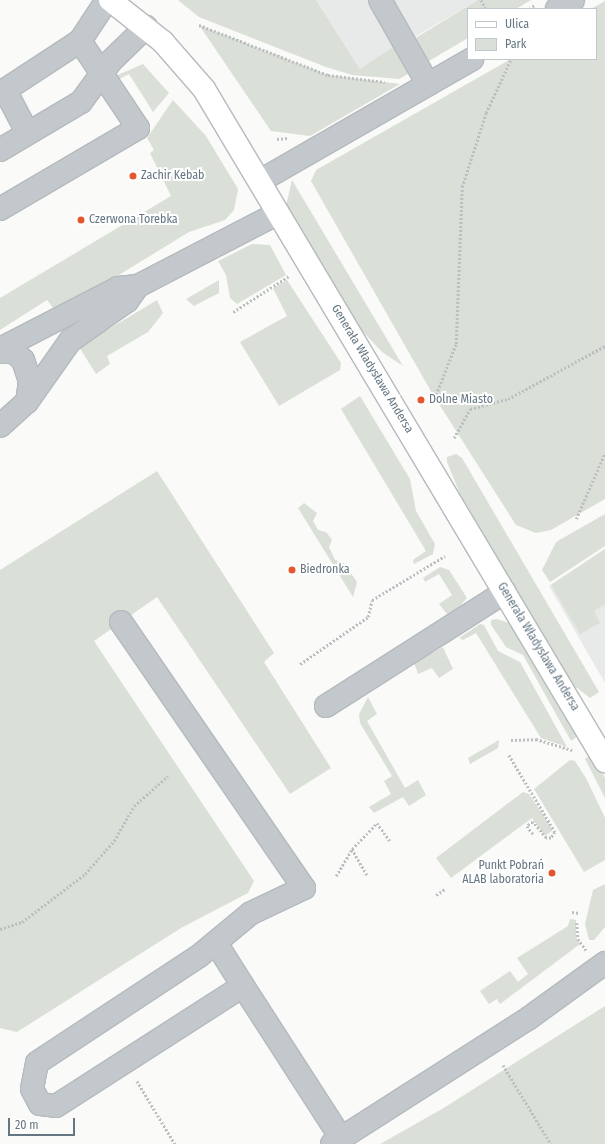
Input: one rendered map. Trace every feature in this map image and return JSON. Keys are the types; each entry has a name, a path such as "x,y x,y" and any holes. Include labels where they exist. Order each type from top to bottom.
{"main road":[{"name":"Generała Władysława Andersa","path":"109,0 146,27 204,89 605,761"}],"street":[{"path":"27,132 5,90 80,41 109,0"},
{"path":"380,0 428,84"},
{"path":"559,8 573,0"},
{"path":"0,150 27,132 81,102 102,72 146,27"},
{"path":"0,209 138,128 80,41"},
{"path":"260,181 470,60"},
{"path":"0,350 118,288 138,286 278,213"},
{"path":"0,426 27,402 70,341 127,301 138,286"},
{"path":"0,350 14,352 23,360 30,381 27,402"},
{"path":"326,706 505,592"},
{"path":"121,622 304,888 251,913 228,928 216,943 37,1063 32,1089 40,1104 56,1106 243,986"},
{"path":"216,943 336,1141 529,1018 605,963"},
{"path":"529,1018 605,981"}],"path":[{"path":"199,25 328,75 392,83"},
{"path":"433,402 456,344 462,187 486,113 511,60"},
{"path":"232,312 293,274"},
{"path":"454,438 470,409 508,399 605,346"},
{"path":"576,519 605,453"},
{"path":"300,664 354,625 368,617 372,600 445,556"},
{"path":"511,740 536,739 572,750"},
{"path":"509,755 555,832 551,838 546,838 533,822 527,826 533,834"},
{"path":"0,929 22,922 85,874 114,841 134,806 168,776"},
{"path":"336,876 352,849 378,823 390,842"},
{"path":"352,849 367,875"},
{"path":"436,895 445,889"},
{"path":"572,912 579,913"},
{"path":"577,923 578,939 586,951"},
{"path":"503,1065 551,1144"},
{"path":"135,1079 175,1144"}],"shaded area":[{"path":"316,0 478,0 360,69"},
{"path":"605,549 605,683 549,586"}],"green space":[{"path":"178,0 316,0 360,69 393,47 410,73 399,79 352,75 326,67 199,17"},
{"path":"478,0 531,0 518,8 467,8 467,39 429,61 423,55 414,39"},
{"path":"605,1 605,499 551,530 536,533 516,525 432,393 311,181 316,170 509,60 597,60 597,8 593,8"},
{"path":"199,25 328,75 400,84 310,136 271,131"},
{"path":"143,64 169,93 153,112 129,74 116,81 113,77"},
{"path":"173,100 206,136 238,189 234,210 225,220 189,232 57,313 47,300 0,330 0,298 171,196 150,153 154,150 147,138"},
{"path":"292,180 403,366 382,352 353,321 286,206"},
{"path":"252,244 270,245 286,275 237,304 230,298 226,275 218,261"},
{"path":"219,280 219,293 194,306 186,299"},
{"path":"287,280 341,363 340,370 279,406 240,342 287,316 273,288"},
{"path":"157,300 163,313 148,332 107,356 110,364 96,374 79,347"},
{"path":"360,396 410,479 416,511 435,544 433,554 414,564 413,560 426,551 341,409"},
{"path":"456,454 462,458 599,692 590,698 568,681 460,494 447,462 447,457"},
{"path":"157,471 274,653 264,662 331,768 290,794 157,597 94,641 254,881 248,893 181,928 17,1032 0,1028 0,570"},
{"path":"304,503 317,513 313,521 318,530 326,532 332,540 329,547 335,560 344,563 357,582 353,597 298,508"},
{"path":"605,514 605,546 550,582 542,570 556,542"},
{"path":"605,549 605,604 594,611 600,623 580,634 551,585"},
{"path":"440,567 449,570 467,598 459,607 447,614 439,604 452,595 439,574 425,582 423,578"},
{"path":"497,619 512,624 582,733 571,741 523,655 506,647 491,625 491,620"},
{"path":"480,624 484,625 498,651 520,662 567,747 541,738 476,633 463,640 459,638"},
{"path":"443,647 453,669 439,678 432,668 418,674 414,663"},
{"path":"368,697 377,714 367,721 405,788 418,780 426,795 409,806 403,797 374,813 369,807 391,794 384,781 392,776 360,723 359,714"},
{"path":"499,740 498,748 470,764 468,758"},
{"path":"592,754 605,778 605,798 585,759"},
{"path":"570,760 575,761 587,780 605,818 605,860 584,872 534,789"},
{"path":"523,792 529,794 553,830 545,836 532,818 451,878 436,858"},
{"path":"605,884 605,927 594,940 589,940 585,924 593,890"},
{"path":"570,919 576,920 576,937 580,944 500,1004 497,999 489,1004 480,991 510,971 518,982 528,974 517,958 568,926"},
{"path":"605,1006 605,1144 380,1144 442,1109"}],"place":[{"name":"Zachir Kebab","path":"133,176"},
{"name":"Czerwona Torebka","path":"81,220"},
{"name":"Dolne Miasto","path":"421,400"},
{"name":"Biedronka","path":"292,570"},
{"name":"Punkt Pobrań ALAB laboratoria","path":"552,873"}]}
